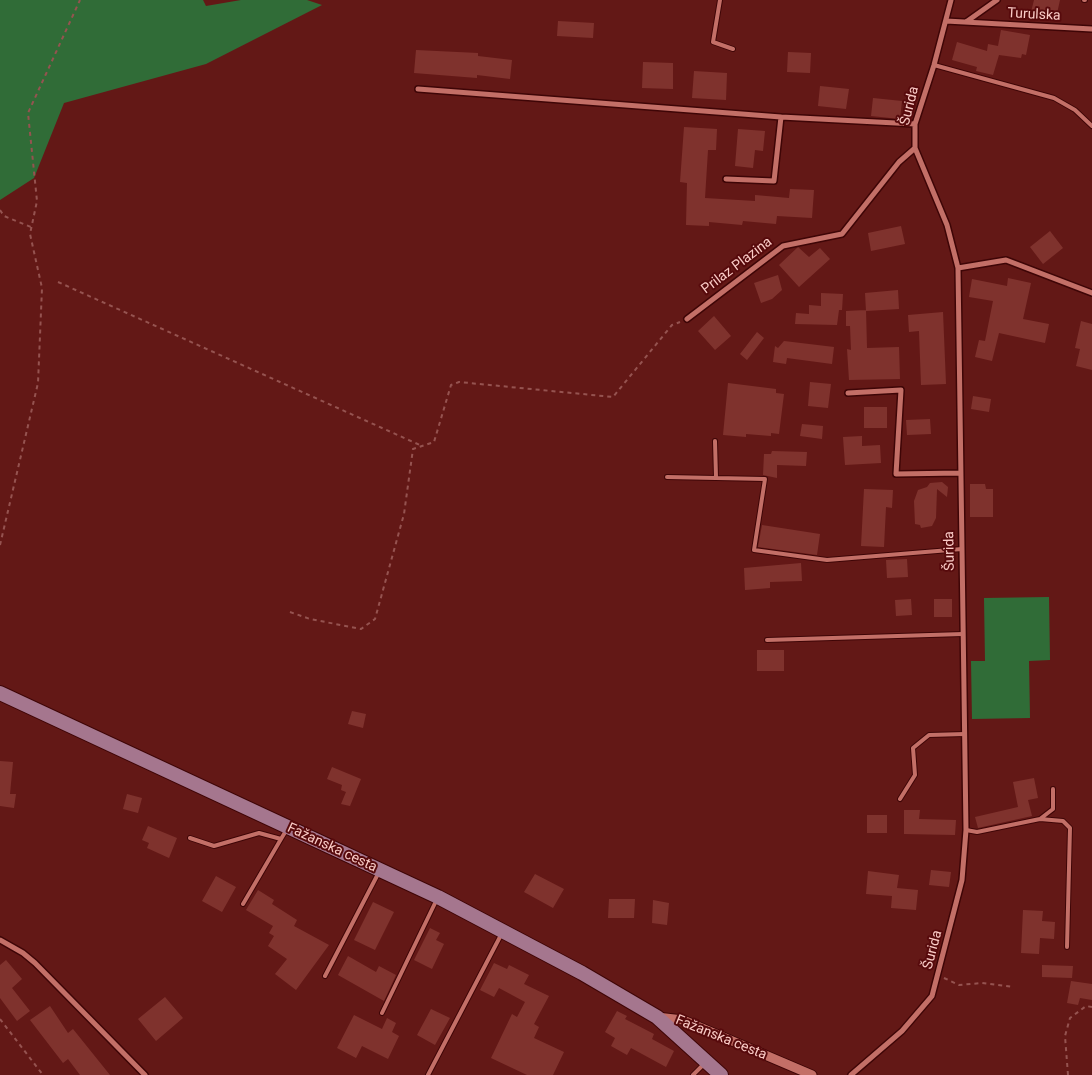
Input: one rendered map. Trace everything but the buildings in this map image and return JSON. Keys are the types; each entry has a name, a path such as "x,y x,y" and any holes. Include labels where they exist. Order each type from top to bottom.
{"main road":[{"name":"Fažanska cesta","path":"0,693 285,833 380,870 438,897 503,931 582,973 657,1017 721,1075"}],"street":[{"name":"Šurida","path":"851,1075 902,1031 932,996 962,880 966,830 958,268 947,225 915,148 915,124 946,22 950,0"},
{"path":"966,23 997,0"},
{"name":"Turulska","path":"946,22 1092,29"},
{"path":"418,88 780,117 915,124"},
{"path":"726,179 774,181 780,117"},
{"name":"Prilaz Plazina","path":"687,319 783,246 842,234 899,162 915,148"},
{"path":"958,268 1006,260 1092,293"},
{"path":"848,393 901,390 896,474 960,473"},
{"path":"0,940 23,952 35,963 145,1075"},
{"name":"Fažanska cesta","path":"657,1017 683,1020 812,1075"}],"lane":[{"path":"720,0 713,42 733,49"},
{"path":"934,64 1054,98 1075,110 1092,126"},
{"path":"715,441 716,478"},
{"path":"667,477 765,479 754,550 827,560 962,549"},
{"path":"767,640 963,634"},
{"path":"900,799 915,775 914,748 929,735 965,734"},
{"path":"1040,819 1053,808 1052,789"},
{"path":"966,830 978,832 1040,819 1063,821 1070,828 1067,947"},
{"path":"190,838 214,846 259,833 285,833"},
{"path":"243,904 285,833"},
{"path":"325,976 380,870"},
{"path":"382,1013 438,897"},
{"path":"428,1075 503,931"},
{"path":"693,1075 706,1062"}],"path":[{"path":"0,546 38,383 42,288 30,234 37,201 28,113 80,0"},
{"path":"0,210 4,216 32,226"},
{"path":"58,282 422,446"},
{"path":"290,612 310,619 361,629 375,619 404,514 412,449 434,442 451,385 459,382 613,397 672,325 687,319"},
{"path":"938,974 959,985 982,984 1014,987"},
{"path":"1068,1075 1066,1036 1070,1018 1086,1006 1092,1006"},
{"path":"0,1019 43,1075"}],"green space":[{"path":"0,0 203,0 206,6 241,0 307,0 322,5 206,64 64,103 34,178 0,200"},
{"path":"1049,597 1050,660 1029,661 1030,718 972,719 971,661 985,661 984,598"}]}
